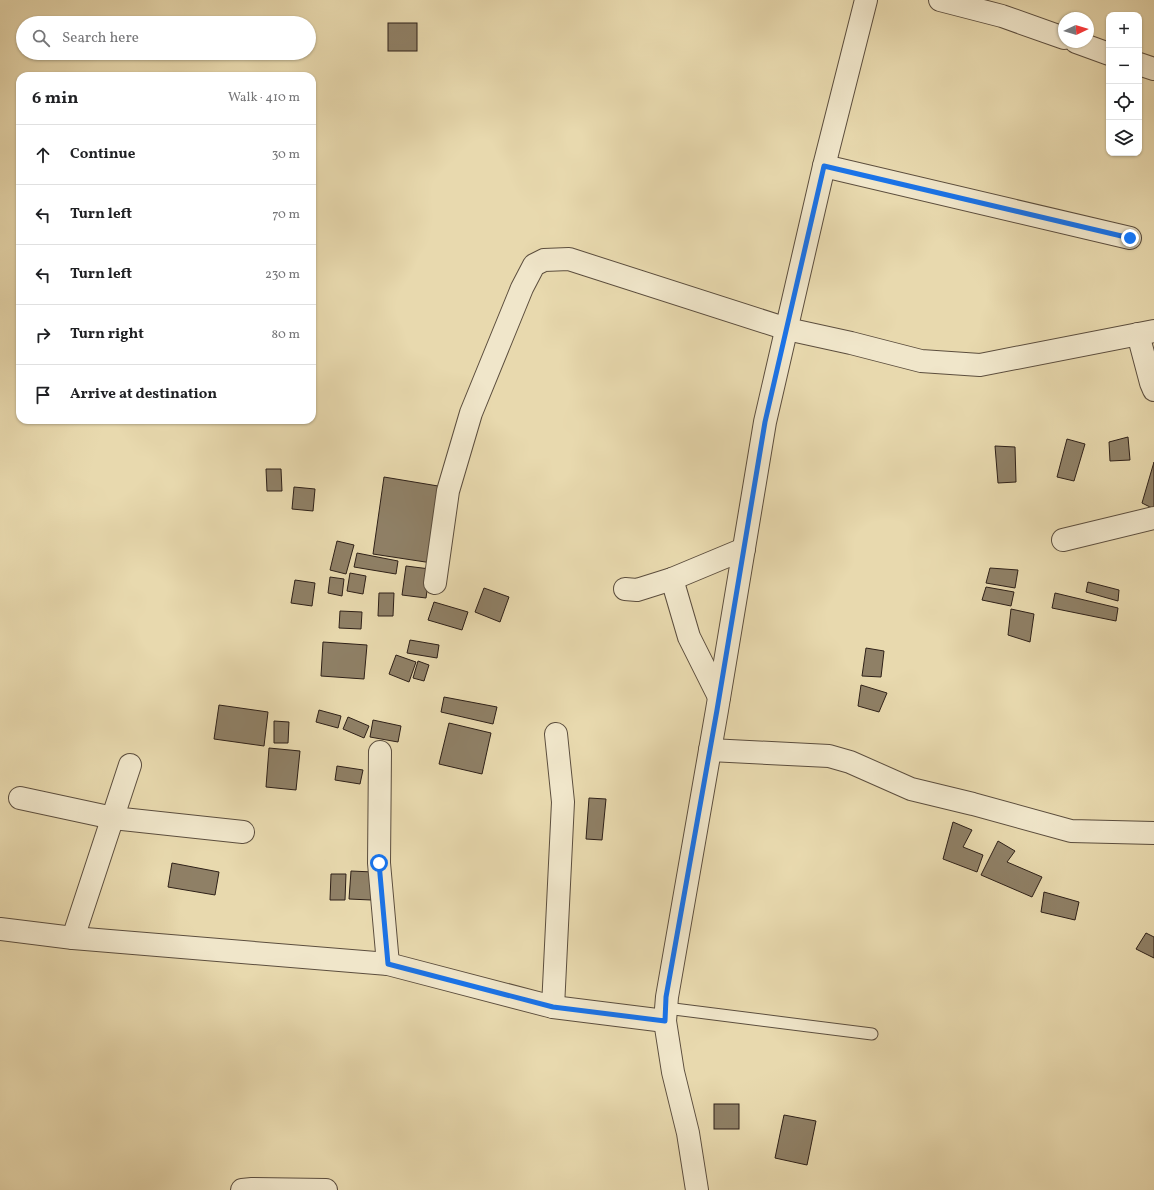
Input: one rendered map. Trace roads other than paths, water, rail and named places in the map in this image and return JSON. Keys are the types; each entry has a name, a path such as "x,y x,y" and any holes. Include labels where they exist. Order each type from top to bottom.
{"street":[{"path":"697,1190 688,1133 673,1072 665,1014 666,997 710,750 765,422 824,166 866,0"},
{"path":"940,0 1002,16 1058,36"},
{"path":"1092,48 1106,53"},
{"path":"1142,65 1154,70"},
{"path":"824,166 1130,238"},
{"path":"435,583 448,491 471,413 522,288 534,265 544,260 569,259 787,329 922,361 980,366 1146,333 1154,390"},
{"path":"1063,540 1154,518"},
{"path":"625,589 637,590 672,579 744,549"},
{"path":"672,579 689,637 719,697"},
{"path":"553,1007 563,802 556,734"},
{"path":"710,750 829,756 850,762 911,789 973,804 1071,831 1154,834"},
{"path":"380,752 379,863 388,964"},
{"path":"73,938 130,766"},
{"path":"20,798 113,818 243,832"},
{"path":"0,929 73,938 388,964 553,1007 665,1014"},
{"path":"242,1190 252,1188 326,1190"}],"lane":[{"path":"665,1014 872,1034"}]}
